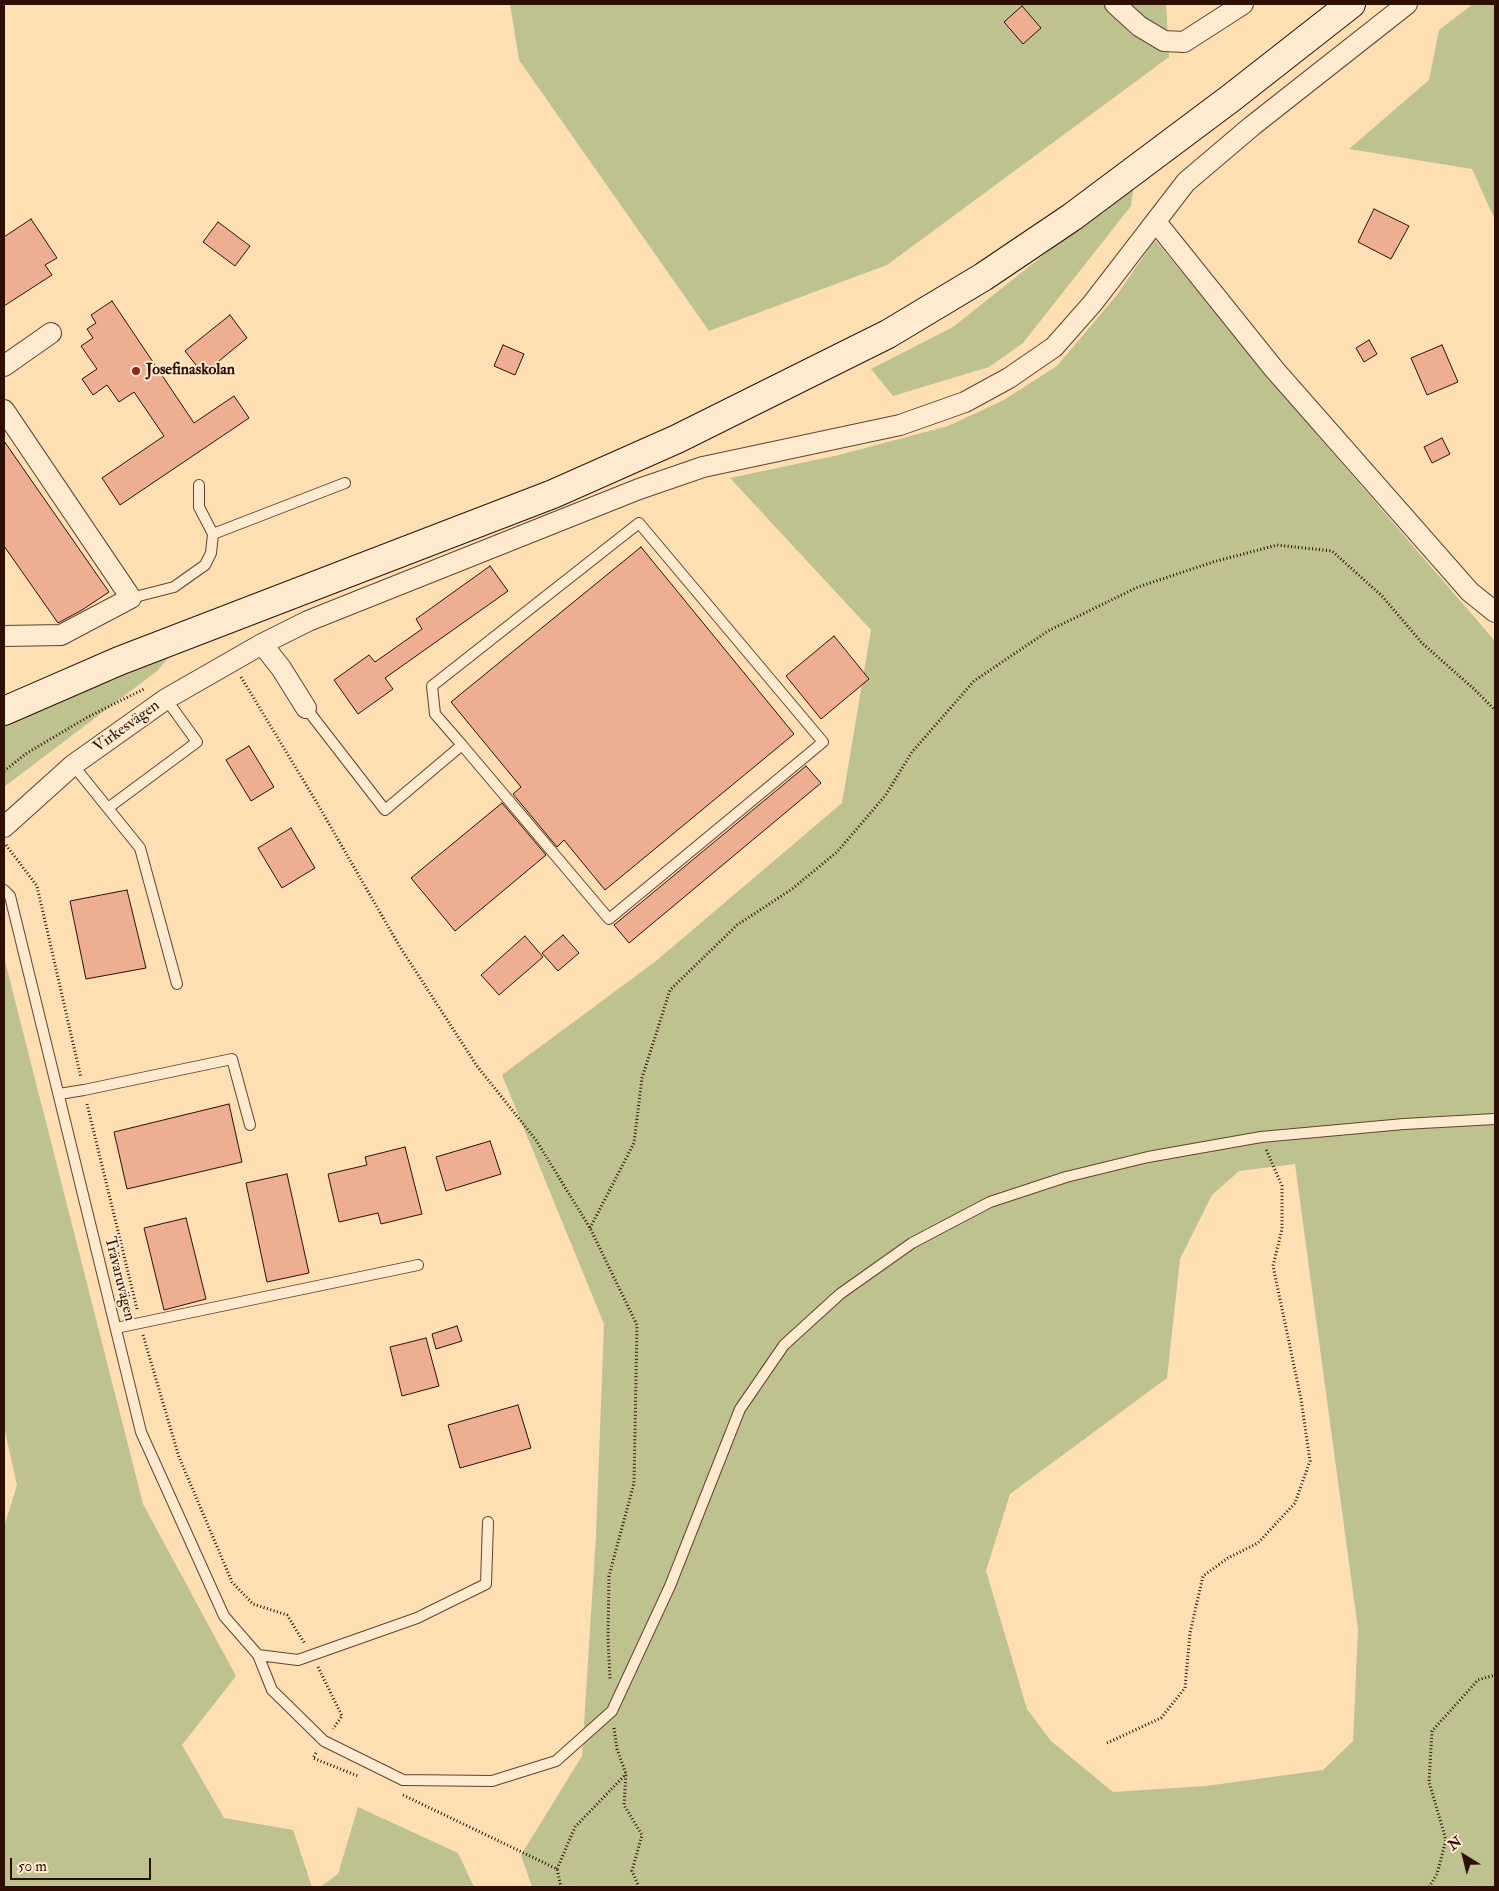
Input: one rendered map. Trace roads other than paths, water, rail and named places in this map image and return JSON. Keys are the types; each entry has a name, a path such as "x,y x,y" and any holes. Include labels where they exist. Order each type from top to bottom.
{"main road":[{"path":"4,711 119,661 553,494 677,439 888,334 983,277 1072,217 1231,98 1351,4"}],"street":[{"path":"1115,4 1139,26 1164,40 1184,42 1244,4"},
{"name":"Virkesvägen","path":"4,827 73,765 166,699 262,644 308,621 639,489 703,467 900,425 966,402 1009,378 1054,348 1092,304 1186,182 1252,126 1407,4"},
{"path":"1156,222 1274,369 1470,592 1495,612"},
{"path":"4,366 51,333"},
{"path":"4,410 131,598 61,635 4,636"},
{"path":"262,644 281,668 306,708"}],"lane":[{"path":"213,534 345,483"},
{"path":"131,598 174,588 205,565 211,553 213,534 199,507 199,485"},
{"path":"639,523 823,742 609,919 462,745 435,714 432,686 639,523"},
{"path":"108,808 197,742 166,699"},
{"path":"306,708 385,810 462,745"},
{"path":"73,765 140,848 177,984"},
{"name":"Trävaruvägen","path":"4,890 10,896 141,1432 224,1616 258,1655 272,1690 324,1741 403,1780 492,1781 556,1762 612,1712 670,1586 740,1409 784,1345 840,1294 912,1243 990,1202 1066,1177 1148,1157 1261,1137 1404,1124 1495,1120"},
{"path":"59,1094 232,1059 250,1125"},
{"path":"116,1328 418,1265"},
{"path":"258,1655 298,1660 417,1618 486,1584 488,1522"}],"place":[{"name":"Josefinaskolan","path":"136,371"}]}
